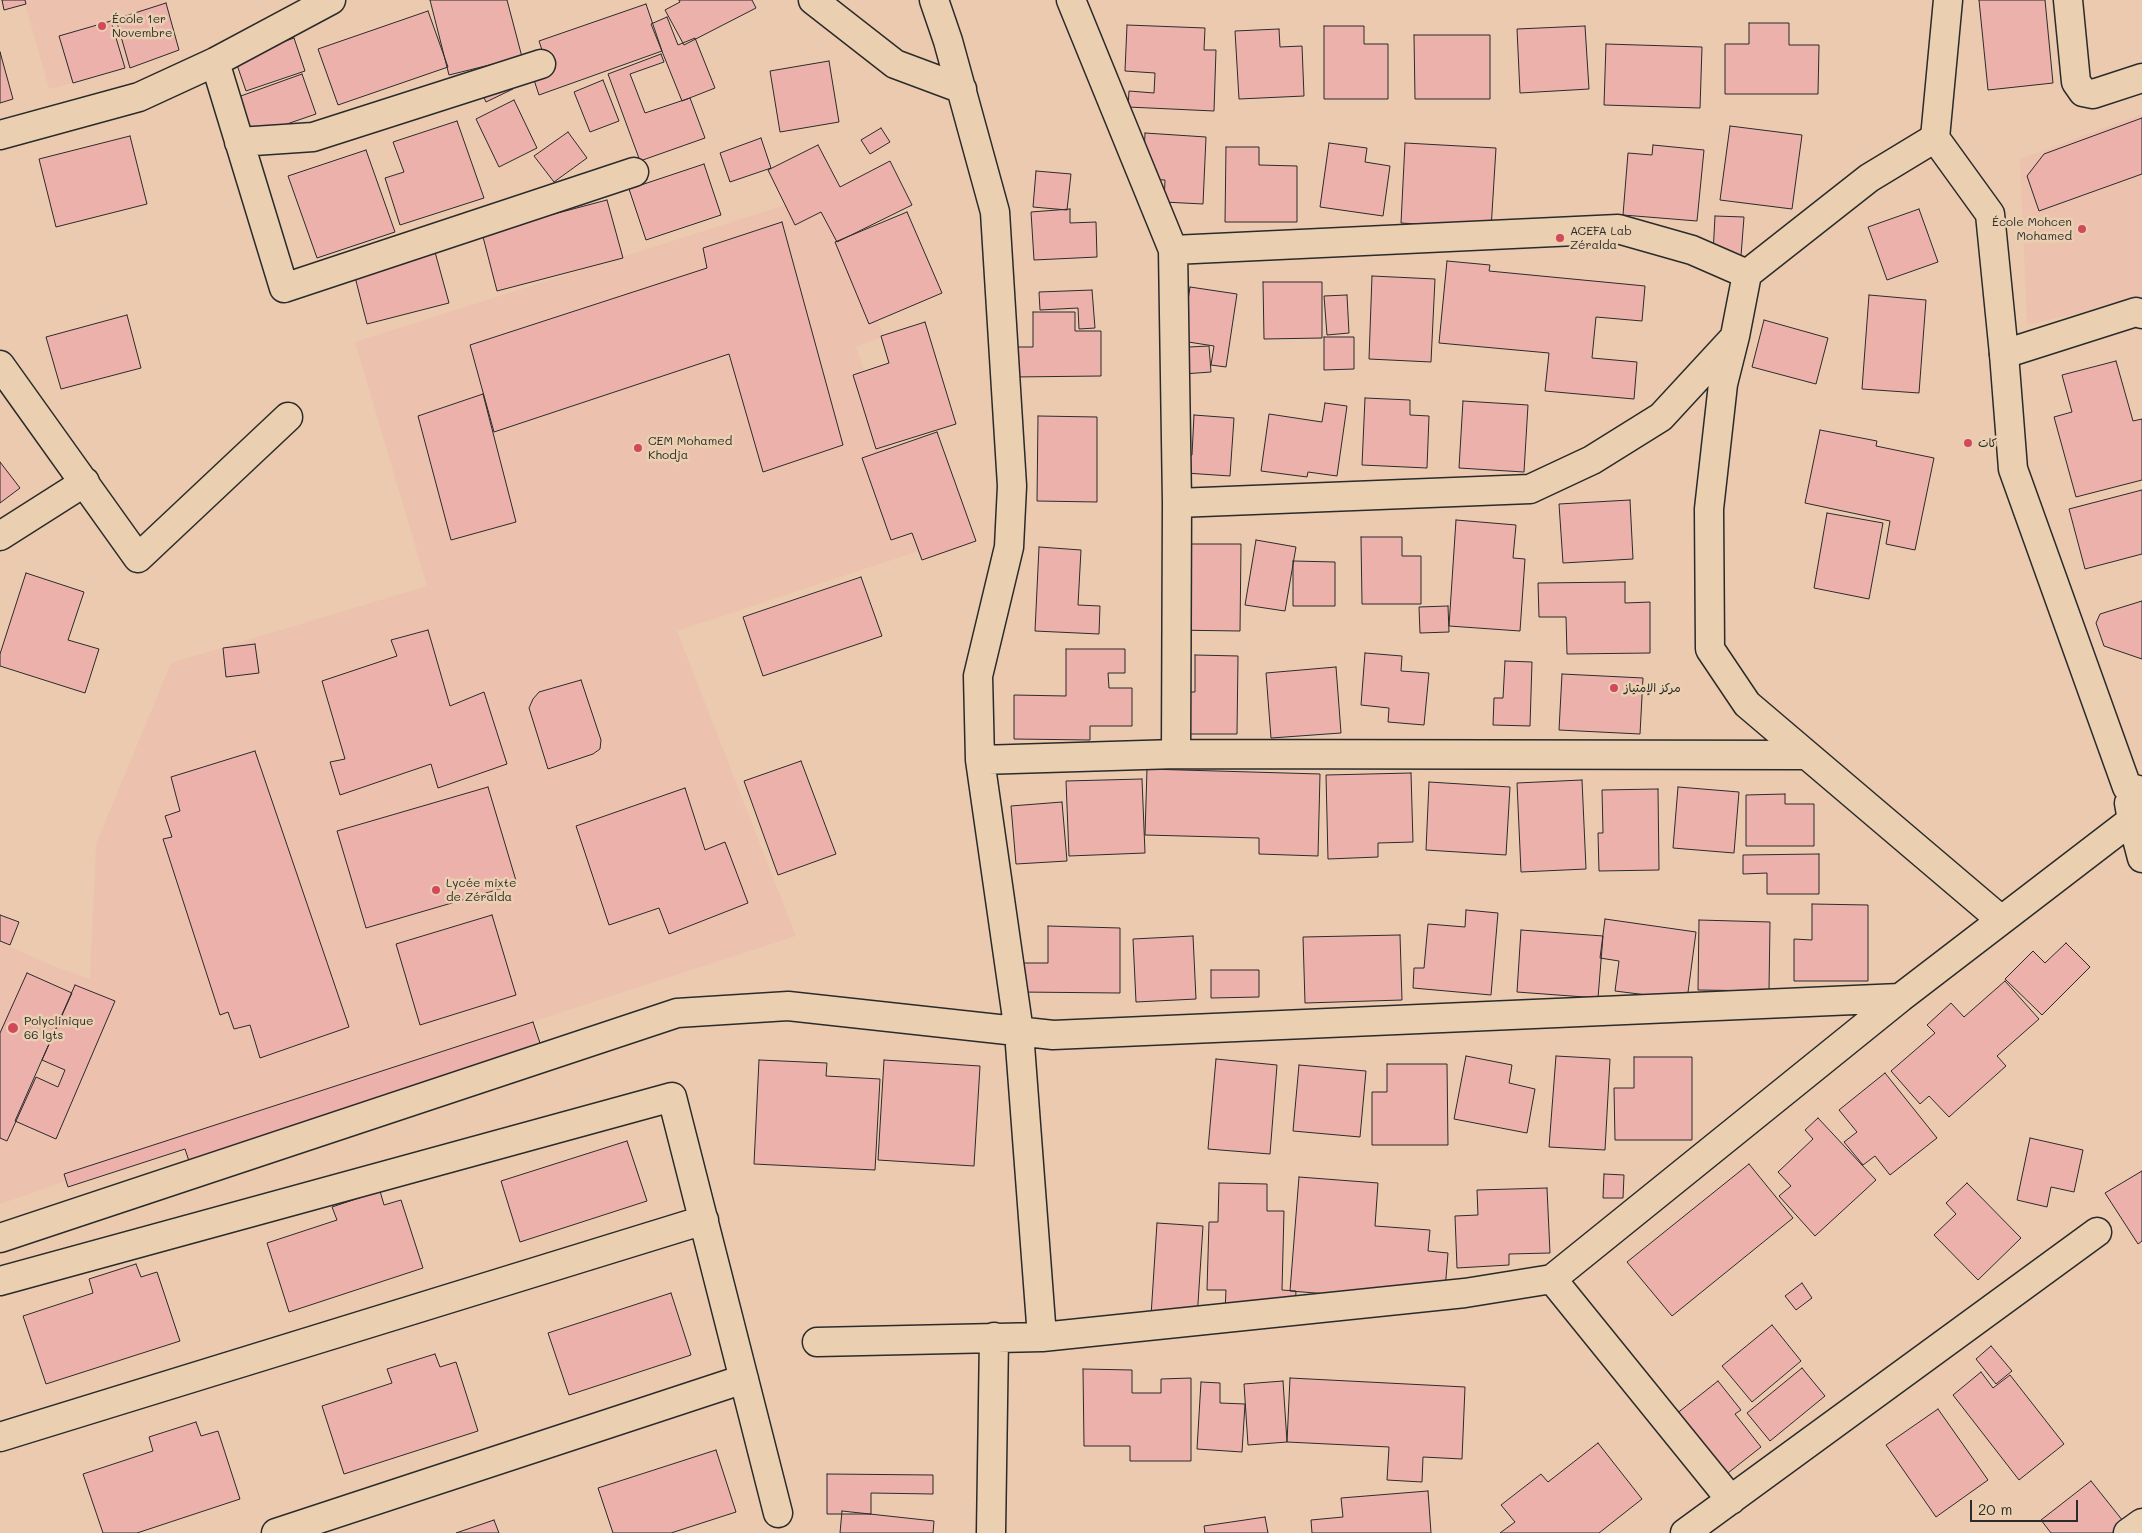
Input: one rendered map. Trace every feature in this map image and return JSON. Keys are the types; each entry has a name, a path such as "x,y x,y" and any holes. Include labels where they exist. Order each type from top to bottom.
{"street":[{"path":"0,135 139,97 215,62 331,0"},
{"path":"813,0 895,64 962,89"},
{"path":"934,0 962,89 995,212 1012,486 1009,547 978,676 980,760 1019,1032 1042,1337"},
{"path":"1071,0 1173,250 1177,503 1176,754"},
{"path":"1948,0 1935,138 1990,214 2013,469 2135,789 2132,820 2142,858"},
{"path":"2068,0 2076,82 2083,92 2093,94 2142,78"},
{"path":"215,62 284,288 634,172"},
{"path":"239,142 313,137 541,64"},
{"path":"1935,138 1869,178 1747,274 1723,384 1709,509 1710,649 1747,704 2000,919"},
{"path":"1173,250 1618,229 1692,250 1747,274"},
{"path":"2004,354 2136,312 2142,314"},
{"path":"1177,503 1530,489 1592,460 1661,417 1735,336"},
{"path":"0,365 138,558 288,417"},
{"path":"0,536 85,482"},
{"path":"980,760 1176,754 1807,755"},
{"path":"816,1342 1042,1337 1465,1293 1552,1279 1900,998 2000,919 2132,820"},
{"path":"0,1238 677,1013 788,1006 1019,1032 1063,1035 1900,998"},
{"path":"0,1281 672,1097 778,1513"},
{"path":"0,1437 704,1220"},
{"path":"1685,1533 2097,1232"},
{"path":"1552,1279 1731,1500"},
{"path":"991,1533 994,1338"},
{"path":"276,1533 744,1379"},
{"path":"2128,1533 2142,1523"}],"shaded area":[{"name":"École 1er Novembre","path":"24,0 166,0 179,50 130,68 49,89"},
{"name":"École Mohcen Mohamed","path":"2142,114 2142,299 2027,325 2020,159"},
{"name":"Lycée mixte de Zéralda","path":"826,192 884,336 856,347 925,549 677,631 796,936 433,1054 0,1204 0,942 53,966 90,979 96,844 171,663 427,586 355,342"}],"building":[{"path":"2,0 25,0 26,4 4,10"},
{"path":"430,0 507,0 522,57 449,75"},
{"path":"679,0 752,0 756,8 684,45 665,10 680,2"},
{"path":"1979,0 2045,0 2053,83 1988,90"},
{"path":"166,3 179,50 130,68 116,19"},
{"path":"646,4 662,51 539,95 529,65 545,59 539,41"},
{"path":"428,11 448,67 338,105 318,49"},
{"path":"667,17 678,45 695,38 715,88 682,101 651,24"},
{"path":"111,21 125,68 73,83 59,36"},
{"path":"1749,23 1789,23 1789,45 1819,45 1818,94 1725,94 1725,44 1749,44"},
{"path":"1127,25 1205,28 1204,50 1216,50 1214,111 1128,107 1129,91 1154,93 1155,73 1125,71"},
{"path":"1324,26 1364,26 1364,44 1388,44 1388,99 1324,99"},
{"path":"1585,26 1589,89 1520,93 1517,29"},
{"path":"1279,29 1280,47 1302,46 1304,96 1239,99 1235,31"},
{"path":"1414,35 1490,35 1490,99 1415,99"},
{"path":"294,38 305,71 246,91 235,59"},
{"path":"1606,44 1702,47 1700,108 1604,105"},
{"path":"0,52 13,99 0,103"},
{"path":"661,54 664,62 630,74 645,113 690,98 705,138 640,161 608,74"},
{"path":"829,61 839,122 780,132 770,71"},
{"path":"302,74 316,114 252,136 238,97"},
{"path":"507,77 513,89 486,102 480,89"},
{"path":"603,80 619,121 590,132 574,92"},
{"path":"514,100 537,148 499,167 476,119"},
{"path":"2142,118 2142,174 2039,211 2027,176 2044,154"},
{"path":"457,121 484,198 400,225 385,178 404,172 393,142"},
{"path":"1730,126 1802,135 1792,209 1720,200"},
{"path":"881,128 890,142 870,154 861,140"},
{"path":"568,132 587,158 554,182 534,156"},
{"path":"1145,133 1206,137 1203,204 1164,202 1165,180 1143,179"},
{"path":"130,136 147,204 56,227 39,159"},
{"path":"761,138 771,168 730,182 720,153"},
{"path":"1329,143 1367,148 1365,162 1390,166 1383,216 1320,207"},
{"path":"1405,143 1496,148 1491,229 1401,223"},
{"path":"818,145 840,187 890,161 912,205 837,242 821,212 795,225 768,170"},
{"path":"1653,145 1704,150 1697,221 1623,215 1628,153 1652,155"},
{"path":"1226,147 1259,147 1259,165 1297,166 1297,222 1225,222"},
{"path":"366,150 395,232 317,258 288,176"},
{"path":"704,164 721,215 646,240 629,189"},
{"path":"1036,171 1071,174 1067,210 1033,207"},
{"path":"607,200 623,258 497,291 482,233"},
{"path":"1070,209 1070,223 1096,222 1097,257 1034,260 1031,212"},
{"path":"1919,209 1938,262 1887,280 1868,227"},
{"path":"907,212 942,293 869,324 835,242"},
{"path":"1715,216 1744,217 1741,256 1713,254"},
{"path":"782,222 843,445 763,472 729,354 494,432 470,345 707,268 703,248"},
{"path":"435,252 449,303 367,324 354,273"},
{"path":"1447,261 1490,265 1489,271 1645,286 1642,321 1596,317 1592,358 1637,362 1634,399 1545,391 1549,353 1439,343"},
{"path":"1372,276 1435,279 1431,362 1369,359"},
{"path":"1263,282 1322,282 1322,338 1264,339"},
{"path":"1190,287 1237,294 1226,367 1211,365 1214,346 1182,341"},
{"path":"1092,290 1095,328 1079,329 1078,308 1040,310 1039,292"},
{"path":"1347,295 1349,333 1327,335 1324,296"},
{"path":"1869,295 1926,300 1919,393 1862,389"},
{"path":"1033,312 1075,312 1075,331 1101,331 1101,376 1012,377 1012,347 1033,347"},
{"path":"127,315 141,368 61,389 46,337"},
{"path":"1764,320 1828,338 1816,384 1752,367"},
{"path":"925,322 956,424 876,449 853,375 889,363 881,336"},
{"path":"1188,330 1189,347 1209,346 1211,372 1169,375 1166,332"},
{"path":"1324,337 1354,337 1354,369 1324,370"},
{"path":"2116,361 2133,421 2142,419 2142,480 2076,497 2054,417 2072,412 2062,375"},
{"path":"483,394 516,522 451,540 418,416"},
{"path":"1365,398 1410,400 1410,415 1429,416 1427,468 1362,465"},
{"path":"1463,401 1528,405 1524,472 1459,468"},
{"path":"1325,403 1347,406 1337,476 1308,472 1307,477 1261,471 1269,414 1322,422"},
{"path":"1194,415 1234,418 1230,476 1171,472 1172,454 1192,455"},
{"path":"1038,416 1097,417 1097,502 1037,501"},
{"path":"1820,430 1877,441 1876,446 1934,458 1915,550 1886,544 1890,521 1805,503"},
{"path":"937,432 976,541 922,560 912,533 891,540 862,458"},
{"path":"0,462 20,488 0,503"},
{"path":"2142,490 2142,554 2085,569 2069,509"},
{"path":"1630,500 1633,559 1563,563 1559,504"},
{"path":"1827,513 1883,523 1869,599 1814,588"},
{"path":"1456,520 1516,525 1513,558 1525,559 1520,631 1449,626"},
{"path":"1361,537 1402,537 1402,556 1421,556 1421,604 1362,604"},
{"path":"1256,540 1296,547 1285,611 1245,605"},
{"path":"1172,544 1241,544 1240,631 1171,630"},
{"path":"1039,547 1081,550 1078,605 1100,606 1099,634 1035,631"},
{"path":"1293,561 1335,562 1335,606 1293,606"},
{"path":"26,573 84,592 68,640 99,649 85,693 0,666 0,654"},
{"path":"861,577 882,636 763,676 743,617"},
{"path":"1625,582 1625,603 1650,602 1650,653 1567,654 1566,617 1539,617 1538,583"},
{"path":"2142,601 2142,659 2104,646 2096,623 2100,614"},
{"path":"1448,606 1449,632 1420,633 1419,607"},
{"path":"428,630 450,706 484,692 507,764 438,788 431,764 340,795 330,762 345,759 322,681 397,656 391,640"},
{"path":"255,644 259,673 226,677 223,648"},
{"path":"1066,649 1125,649 1125,673 1108,673 1109,688 1132,688 1132,726 1090,726 1090,740 1014,739 1014,695 1066,696"},
{"path":"1365,653 1402,656 1401,671 1429,673 1424,725 1388,722 1389,708 1361,705"},
{"path":"1195,655 1238,656 1237,734 1176,734 1176,692 1195,692"},
{"path":"1505,661 1532,662 1530,726 1493,725 1494,698 1503,698"},
{"path":"1336,667 1341,733 1271,738 1266,673"},
{"path":"1562,674 1643,678 1640,734 1559,730"},
{"path":"581,680 601,740 600,749 593,754 548,769 529,708 539,692"},
{"path":"255,751 349,1027 260,1058 250,1025 234,1029 228,1012 220,1015 163,839 172,837 165,816 180,811 171,777"},
{"path":"801,761 836,854 778,875 744,781"},
{"path":"1147,769 1320,774 1318,856 1259,854 1259,838 1145,835"},
{"path":"1411,773 1413,842 1378,843 1378,857 1328,859 1326,775"},
{"path":"1142,779 1145,853 1069,856 1066,781"},
{"path":"1582,780 1586,869 1521,872 1517,783"},
{"path":"1429,782 1510,787 1506,855 1426,850"},
{"path":"488,787 517,884 366,928 337,831"},
{"path":"1678,787 1739,792 1734,853 1673,848"},
{"path":"685,788 705,850 725,842 748,903 669,934 659,908 609,925 576,826"},
{"path":"1658,789 1659,870 1599,871 1598,833 1603,833 1602,790"},
{"path":"1785,794 1785,804 1814,804 1814,846 1746,846 1746,795"},
{"path":"1062,802 1067,861 1016,864 1011,806"},
{"path":"1819,854 1819,894 1767,894 1767,873 1743,874 1743,855"},
{"path":"1812,904 1868,905 1868,981 1794,981 1794,939 1812,940"},
{"path":"1466,910 1498,913 1491,995 1413,988 1414,968 1424,968 1428,924 1465,927"},
{"path":"0,915 19,922 10,945 0,941"},
{"path":"492,915 516,995 420,1025 396,944"},
{"path":"1605,919 1696,932 1687,1000 1615,991 1619,961 1600,958"},
{"path":"1699,920 1770,922 1769,991 1698,990"},
{"path":"1048,926 1120,928 1120,993 1020,992 1020,963 1048,963"},
{"path":"1521,930 1603,936 1598,998 1517,992"},
{"path":"1400,935 1402,1000 1305,1003 1303,937"},
{"path":"1193,936 1196,999 1136,1002 1133,939"},
{"path":"2066,943 2090,967 2042,1015 2005,979 2033,951 2045,963"},
{"path":"1211,970 1259,970 1259,997 1211,998"},
{"path":"27,973 72,993 42,1060 65,1070 58,1087 36,1077 7,1141 0,1138 0,1033"},
{"path":"2005,981 2039,1019 1997,1056 2006,1066 1949,1117 1929,1096 1920,1104 1891,1071 1935,1033 1927,1025 1951,1003 1964,1017"},
{"path":"75,985 115,1001 56,1139 15,1121"},
{"path":"533,1022 547,1064 195,1179 185,1149 68,1187 64,1174"},
{"path":"1466,1056 1512,1065 1509,1083 1535,1089 1527,1133 1454,1119"},
{"path":"1556,1056 1610,1059 1605,1150 1549,1147"},
{"path":"1634,1057 1692,1057 1692,1140 1615,1140 1614,1088 1634,1088"},
{"path":"1216,1059 1277,1065 1270,1154 1208,1149"},
{"path":"759,1060 827,1063 826,1076 880,1079 875,1170 754,1164"},
{"path":"884,1060 980,1066 974,1166 878,1160"},
{"path":"1387,1064 1447,1064 1448,1145 1372,1145 1372,1092 1387,1092"},
{"path":"1299,1065 1366,1071 1360,1137 1293,1131"},
{"path":"1885,1073 1937,1138 1890,1175 1875,1156 1863,1165 1844,1142 1857,1132 1839,1110"},
{"path":"1818,1118 1876,1180 1815,1236 1779,1196 1791,1186 1778,1172 1813,1139 1805,1130"},
{"path":"2030,1138 2083,1150 2074,1192 2051,1187 2047,1207 2017,1200"},
{"path":"627,1141 647,1201 520,1242 501,1181"},
{"path":"1749,1164 1793,1218 1672,1316 1627,1262"},
{"path":"2142,1171 2142,1241 2138,1244 2105,1193"},
{"path":"1604,1174 1624,1175 1623,1198 1603,1198"},
{"path":"1299,1177 1378,1183 1375,1226 1430,1230 1428,1251 1448,1253 1444,1303 1290,1291"},
{"path":"1219,1183 1267,1184 1267,1211 1284,1211 1282,1290 1296,1291 1295,1314 1225,1312 1226,1290 1207,1290 1209,1222 1218,1222"},
{"path":"1967,1183 2021,1238 1978,1280 1934,1235 1956,1214 1946,1203"},
{"path":"1547,1188 1550,1253 1509,1254 1509,1265 1457,1268 1455,1216 1478,1215 1477,1190"},
{"path":"380,1191 384,1205 401,1200 423,1268 289,1312 267,1243 337,1220 332,1207"},
{"path":"1157,1223 1203,1226 1197,1319 1151,1316"},
{"path":"136,1264 141,1277 157,1272 180,1341 46,1384 23,1316 93,1293 89,1279"},
{"path":"1802,1283 1812,1298 1796,1310 1785,1296"},
{"path":"671,1293 691,1355 569,1395 548,1333"},
{"path":"1772,1325 1801,1361 1752,1402 1722,1366"},
{"path":"1991,1346 2012,1371 1996,1384 1976,1359"},
{"path":"435,1354 440,1367 456,1362 478,1431 344,1474 322,1406 392,1383 387,1369"},
{"path":"1802,1368 1825,1396 1770,1441 1747,1413"},
{"path":"1083,1369 1132,1370 1132,1393 1161,1393 1161,1379 1191,1378 1191,1461 1130,1461 1130,1446 1084,1446"},
{"path":"1981,1372 1993,1388 2010,1375 2064,1444 2019,1480 1953,1395"},
{"path":"1290,1378 1465,1387 1462,1459 1423,1457 1422,1482 1387,1480 1389,1447 1287,1442"},
{"path":"1283,1381 1287,1442 1248,1445 1244,1384"},
{"path":"1718,1381 1741,1410 1735,1414 1761,1447 1714,1484 1666,1422"},
{"path":"1201,1382 1220,1383 1220,1403 1245,1404 1242,1452 1197,1449"},
{"path":"1938,1409 1988,1480 1936,1517 1886,1445"},
{"path":"196,1422 201,1436 218,1431 240,1499 137,1533 103,1533 83,1474 153,1451 149,1437"},
{"path":"1598,1443 1642,1499 1599,1533 1500,1533 1515,1522 1501,1505 1541,1474 1548,1482"},
{"path":"716,1450 736,1512 671,1533 613,1533 598,1488"},
{"path":"827,1474 933,1475 933,1494 871,1493 871,1514 827,1514"},
{"path":"2091,1481 2127,1526 2117,1533 2051,1533 2041,1520"},
{"path":"1428,1491 1431,1533 1312,1533 1311,1520 1343,1517 1341,1498"},
{"path":"842,1511 934,1521 933,1533 840,1533"},
{"path":"1265,1517 1268,1533 1205,1533 1204,1526"},
{"path":"494,1520 499,1533 456,1533"}],"place":[{"name":"École 1er Novembre","path":"102,26"},
{"name":"École Mohcen Mohamed","path":"2082,229"},
{"name":"ACEFA Lab Zéralda","path":"1560,238"},
{"name":"كات","path":"1968,443"},
{"name":"CEM Mohamed Khodja","path":"638,448"},
{"name":"مركز الإمتياز","path":"1614,688"},
{"name":"Lycée mixte de Zéralda","path":"436,890"},
{"name":"Polyclinique 66 lgts","path":"13,1028"}]}
